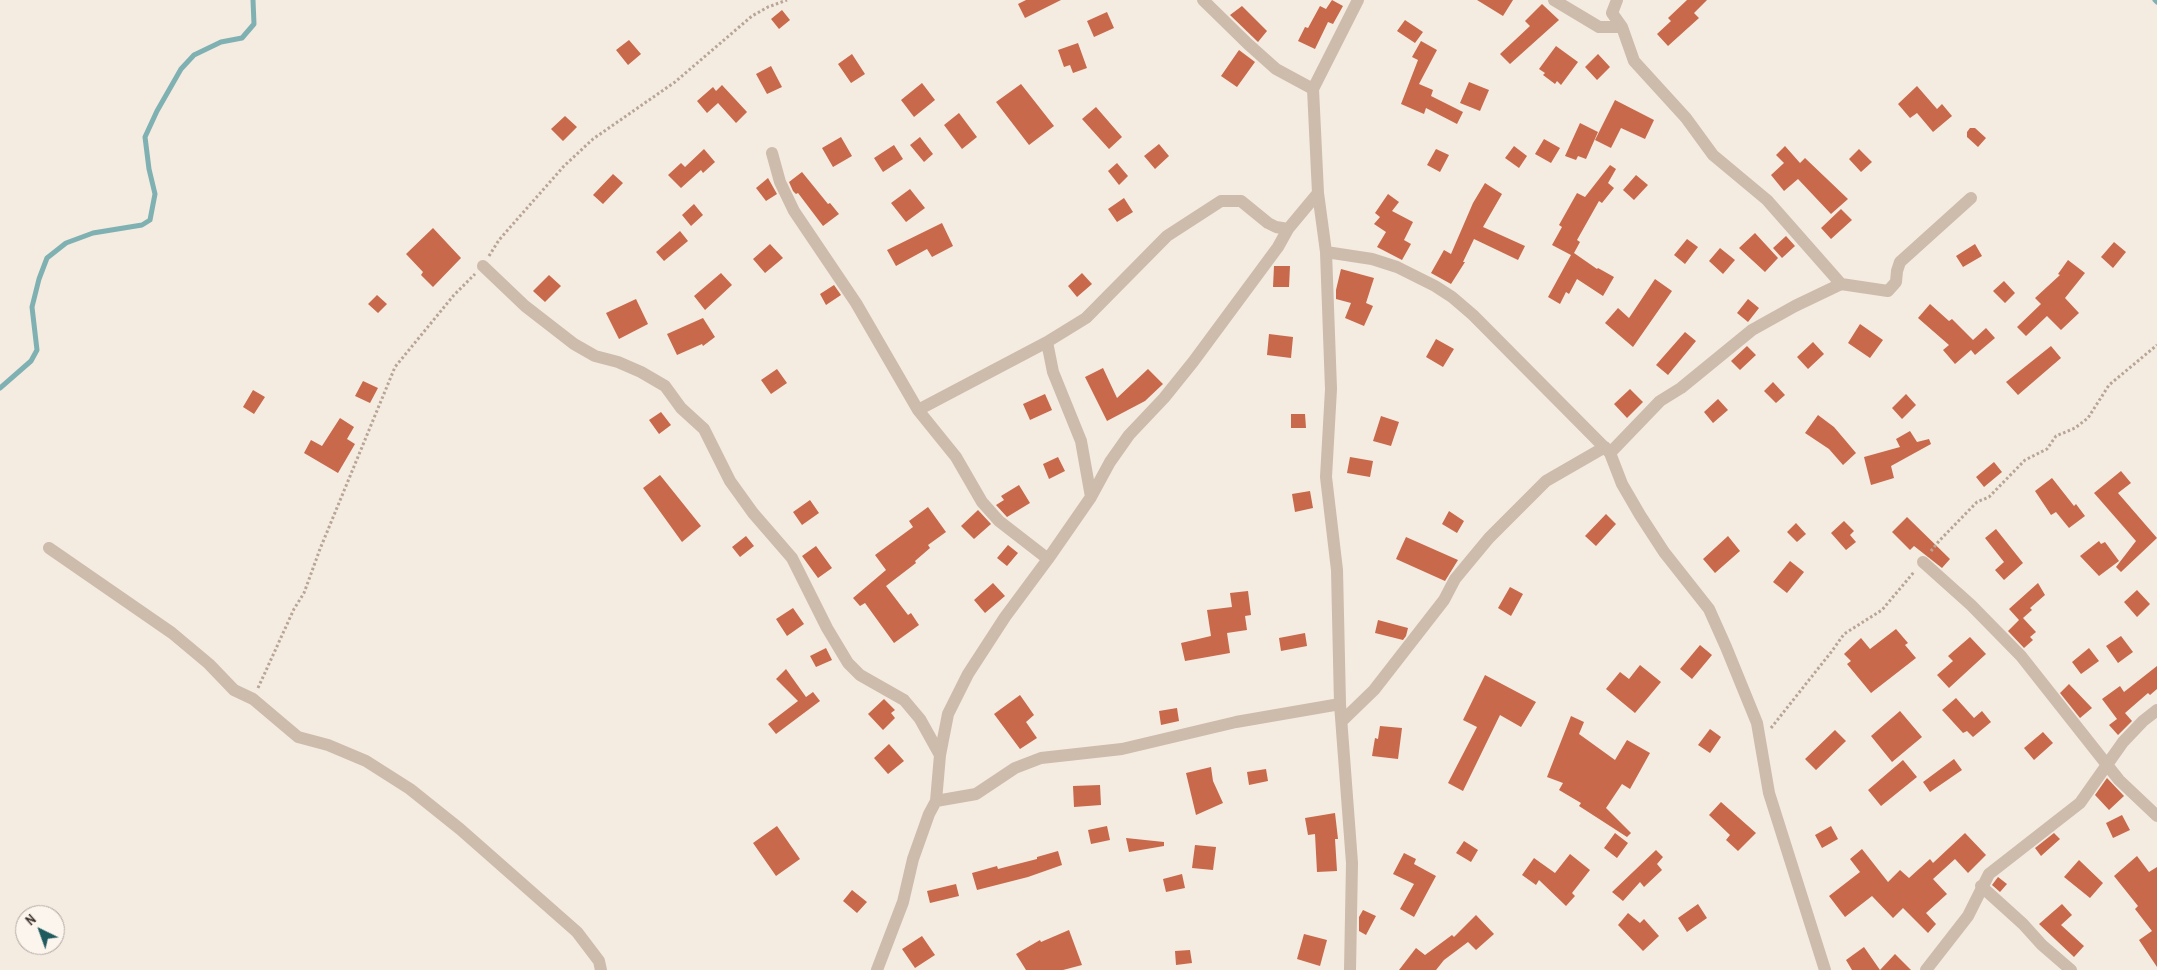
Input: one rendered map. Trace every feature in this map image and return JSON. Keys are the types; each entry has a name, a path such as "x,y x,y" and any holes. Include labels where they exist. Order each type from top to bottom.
{"street":[{"path":"1203,0 1248,44 1276,68 1313,89"},
{"path":"1354,968 1352,863 1340,704 1337,570 1326,477 1331,389 1326,252 1318,193 1313,89 1358,0"},
{"path":"1554,0 1599,27 1622,27"},
{"path":"1617,0 1612,13 1622,27 1634,60 1686,118 1713,155 1767,200 1841,284"},
{"path":"772,153 780,182 794,211 862,312 918,410 956,457 982,502 999,521 1048,559"},
{"path":"877,970 903,902 914,859 929,814 936,801 940,755 948,714 968,674 1005,618 1091,497 1110,462 1129,435 1164,398 1193,362 1278,247 1288,229 1318,193"},
{"path":"1342,721 1374,690 1444,600 1455,578 1489,538 1546,481 1607,450 1660,400 1681,388 1752,330 1795,306 1841,284 1888,291 1896,282 1896,271 1900,262 1972,198"},
{"path":"918,410 1047,342 1086,318 1167,236 1221,201 1241,201 1276,228 1288,229"},
{"path":"1326,252 1372,259 1397,268 1441,290 1473,316 1607,450 1622,484 1640,515 1664,552 1709,609 1757,723 1769,793 1825,970"},
{"path":"483,266 525,306 574,344 595,356 618,362 641,372 665,386 681,408 704,429 730,481 752,513 792,558 827,628 848,663 860,675 904,700 920,719 940,755"},
{"path":"1047,342 1053,372 1081,441 1091,497"},
{"path":"49,548 172,633 209,664 234,690 253,700 298,737 328,745 366,761 410,789 460,829 577,932 599,961 601,970"},
{"path":"1923,562 1971,605 2021,656 2106,765 2157,816"},
{"path":"936,801 976,794 1015,768 1041,758 1122,749 1236,722 1340,704"},
{"path":"1926,970 1968,916 1981,886 1989,874 2080,803 2123,742 2143,721 2157,710"},
{"path":"1981,886 2023,924 2042,945 2071,970"}],"path":[{"path":"253,700 294,609 304,593 320,548 395,367 454,296 483,266 499,240 564,166 593,139 675,82 752,16 768,7 787,0"},
{"path":"1762,749 1770,729 1844,634 1882,610 1939,540 1977,502 1989,496 2025,460 2047,450 2056,436 2075,428 2088,418 2109,385 2157,345"}],"building":[{"path":"1026,0 1061,0 1025,18 1018,4"},
{"path":"1332,0 1343,6 1333,24 1328,22 1315,49 1298,41 1305,27 1308,28 1320,6 1326,9"},
{"path":"1477,0 1513,0 1503,16"},
{"path":"1687,0 1707,0 1694,13 1699,18 1668,46 1657,34 1671,21 1668,18"},
{"path":"1542,4 1559,20 1510,64 1500,54 1530,26 1525,21"},
{"path":"1242,6 1267,31 1258,42 1230,15"},
{"path":"782,10 790,20 779,29 771,19"},
{"path":"1107,12 1114,28 1094,37 1087,21"},
{"path":"1405,20 1423,32 1415,43 1397,31"},
{"path":"629,40 641,54 628,65 616,50"},
{"path":"1421,41 1437,50 1419,84 1433,90 1431,96 1463,112 1457,124 1426,108 1424,114 1401,104 1418,60 1412,57"},
{"path":"1078,43 1087,68 1073,73 1070,65 1064,67 1058,50"},
{"path":"1556,46 1578,62 1561,85 1557,81 1555,84 1543,75 1545,73 1539,69"},
{"path":"1239,50 1255,62 1237,87 1221,76"},
{"path":"852,54 865,74 851,83 838,64"},
{"path":"1598,54 1610,67 1597,80 1585,67"},
{"path":"771,66 782,87 767,94 756,74"},
{"path":"1469,82 1489,90 1480,111 1460,103"},
{"path":"922,83 935,100 914,117 901,100"},
{"path":"1021,84 1054,126 1029,145 996,102"},
{"path":"722,85 747,112 736,123 718,103 707,113 697,101 713,87 716,91"},
{"path":"1917,86 1937,109 1942,104 1952,116 1933,132 1917,113 1910,118 1898,104"},
{"path":"1615,100 1654,120 1645,139 1621,128 1611,148 1595,140"},
{"path":"1096,107 1122,137 1109,149 1082,119"},
{"path":"959,113 977,137 962,149 944,125"},
{"path":"565,116 577,127 563,141 551,129"},
{"path":"1580,123 1598,132 1586,159 1578,156 1576,160 1565,156"},
{"path":"1970,128 1975,128 1986,138 1978,147 1967,137 1967,132"},
{"path":"841,137 852,156 833,167 822,148"},
{"path":"920,137 933,154 924,162 910,145"},
{"path":"1544,139 1560,148 1551,163 1535,154"},
{"path":"1159,144 1169,156 1155,169 1144,156"},
{"path":"894,145 903,159 883,172 874,158"},
{"path":"1514,146 1527,156 1519,168 1505,158"},
{"path":"1785,146 1800,163 1805,158 1848,199 1831,214 1798,179 1784,191 1771,175 1784,163 1776,155"},
{"path":"704,149 715,162 703,173 701,170 681,188 668,175 681,163 685,167"},
{"path":"1436,149 1449,155 1440,172 1427,165"},
{"path":"1859,149 1872,162 1861,172 1849,159"},
{"path":"1117,163 1128,176 1119,185 1108,171"},
{"path":"1610,165 1616,169 1608,183 1614,188 1602,203 1599,201 1577,240 1580,242 1574,253 1597,269 1614,277 1603,296 1577,279 1569,294 1566,292 1560,304 1548,297 1571,255 1552,245 1562,227 1559,225 1577,193 1585,197"},
{"path":"802,172 828,204 830,203 839,214 823,226 798,193 796,194 793,191 789,182"},
{"path":"613,174 623,183 603,204 593,195"},
{"path":"1636,175 1648,185 1634,200 1623,190"},
{"path":"768,178 777,194 766,201 756,188"},
{"path":"1485,183 1502,194 1483,227 1525,246 1518,260 1474,239 1463,262 1465,262 1451,284 1431,273 1444,250 1451,254 1473,203"},
{"path":"910,189 925,208 906,222 891,203"},
{"path":"1388,194 1399,202 1392,211 1413,222 1404,240 1411,244 1402,260 1377,247 1386,232 1374,224 1380,217 1375,213"},
{"path":"1124,198 1133,212 1117,222 1108,209"},
{"path":"694,204 703,215 691,226 682,215"},
{"path":"1841,209 1852,220 1831,239 1821,228"},
{"path":"942,223 953,246 932,257 927,249 896,266 887,250"},
{"path":"433,228 461,258 433,287 421,275 423,272 406,254"},
{"path":"680,231 688,241 664,261 656,252"},
{"path":"1755,233 1778,258 1765,272 1739,248"},
{"path":"1786,236 1795,246 1782,258 1773,248"},
{"path":"1687,239 1698,247 1685,264 1674,255"},
{"path":"2114,242 2126,252 2113,268 2101,257"},
{"path":"770,244 783,258 765,273 753,259"},
{"path":"1975,244 1982,256 1963,267 1956,256"},
{"path":"1720,248 1735,260 1723,274 1709,261"},
{"path":"2068,260 2085,273 2065,298 2079,313 2061,330 2047,316 2026,336 2017,327 2041,304 2035,298 2060,275 2058,274"},
{"path":"1274,266 1290,266 1289,287 1273,287"},
{"path":"1341,269 1374,278 1366,303 1373,306 1364,326 1345,318 1351,303 1336,299"},
{"path":"721,273 732,285 705,310 694,296"},
{"path":"1082,273 1092,284 1077,297 1068,286"},
{"path":"549,275 561,286 545,302 533,291"},
{"path":"1655,279 1672,291 1633,347 1605,323 1618,308 1629,318"},
{"path":"2004,281 2015,293 2005,303 1993,291"},
{"path":"834,285 841,295 826,305 820,294"},
{"path":"377,295 387,304 378,313 368,304"},
{"path":"636,299 648,324 619,339 606,313"},
{"path":"1748,299 1759,308 1748,322 1737,313"},
{"path":"1930,304 1949,321 1952,319 1973,340 1986,328 1995,338 1975,355 1971,350 1955,364 1943,350 1949,345 1918,318"},
{"path":"703,318 715,337 703,346 702,344 677,355 667,334"},
{"path":"1860,324 1883,340 1870,358 1848,343"},
{"path":"1685,332 1696,341 1668,375 1656,365"},
{"path":"1269,334 1293,337 1291,358 1267,355"},
{"path":"1436,339 1454,349 1443,367 1426,357"},
{"path":"1813,342 1824,354 1808,369 1797,357"},
{"path":"1747,346 1756,355 1740,370 1731,361"},
{"path":"2051,346 2061,358 2018,395 2006,382"},
{"path":"1103,368 1117,398 1148,369 1163,384 1145,401 1107,421 1085,377"},
{"path":"777,369 787,383 771,394 761,380"},
{"path":"363,381 378,388 370,403 355,396"},
{"path":"1773,382 1785,395 1776,403 1764,391"},
{"path":"1630,389 1643,402 1627,418 1614,404"},
{"path":"253,390 265,397 254,414 243,407"},
{"path":"1045,394 1052,410 1030,420 1023,404"},
{"path":"1906,394 1916,405 1902,419 1892,408"},
{"path":"1718,399 1728,410 1713,423 1704,412"},
{"path":"661,412 671,425 659,434 649,420"},
{"path":"1291,414 1305,414 1306,428 1291,428"},
{"path":"1818,415 1834,427 1856,453 1843,465 1829,449 1805,433"},
{"path":"1381,416 1399,422 1391,446 1373,441"},
{"path":"340,418 354,427 347,439 355,444 338,473 304,453 311,440 322,446"},
{"path":"1910,431 1917,442 1929,439 1931,444 1891,466 1894,478 1871,485 1864,457 1900,447 1896,439"},
{"path":"1058,457 1065,471 1049,479 1043,464"},
{"path":"1350,457 1373,461 1370,477 1347,473"},
{"path":"1994,462 2002,472 1984,487 1976,477"},
{"path":"2121,471 2131,483 2118,493 2157,538 2121,572 2116,567 2136,541 2094,493"},
{"path":"660,475 701,526 682,542 643,488"},
{"path":"2052,478 2074,506 2076,504 2085,516 2069,528 2056,512 2051,515 2035,491"},
{"path":"1019,485 1030,503 1007,517 996,505 1004,500 1001,496"},
{"path":"1310,491 1313,508 1295,512 1292,494"},
{"path":"810,500 819,513 802,525 793,512"},
{"path":"928,507 946,532 928,545 930,548 915,561 916,563 886,586 908,615 911,613 919,625 894,643 865,603 860,606 853,598 886,570 875,555 913,527 909,521"},
{"path":"978,510 991,524 974,539 961,526"},
{"path":"1449,511 1464,521 1457,533 1442,524"},
{"path":"1606,514 1616,524 1596,546 1585,536"},
{"path":"1907,517 1950,559 1942,568 1914,546 1910,550 1892,532"},
{"path":"1844,521 1854,531 1850,535 1856,542 1846,550 1831,533"},
{"path":"1796,523 1806,534 1797,542 1787,532"},
{"path":"1996,529 2023,563 2004,580 1995,570 2004,562 1985,538"},
{"path":"746,536 754,546 740,557 732,547"},
{"path":"1728,536 1740,551 1715,573 1703,559"},
{"path":"1406,537 1458,560 1445,581 1396,559"},
{"path":"2099,541 2101,544 2105,542 2119,561 2099,576 2080,556"},
{"path":"1008,545 1018,553 1007,566 997,558"},
{"path":"816,546 832,568 818,578 802,556"},
{"path":"1790,561 1804,572 1787,593 1773,582"},
{"path":"993,583 1005,596 985,613 974,600"},
{"path":"2038,583 2045,595 2030,608 2032,610 2023,618 2036,632 2030,637 2033,640 2024,648 2008,631 2019,620 2009,609"},
{"path":"1510,587 1523,594 1511,616 1498,608"},
{"path":"2137,590 2150,604 2137,617 2124,602"},
{"path":"1248,591 1251,615 1245,616 1247,630 1227,633 1230,653 1185,661 1181,643 1211,636 1207,610 1232,607 1230,593"},
{"path":"793,608 804,624 787,636 776,619"},
{"path":"1378,620 1408,628 1406,636 1403,640 1375,633"},
{"path":"1896,629 1908,643 1905,645 1916,658 1871,693 1847,664 1851,661 1844,654 1861,638 1870,649"},
{"path":"1305,633 1307,646 1281,651 1279,638"},
{"path":"2121,636 2133,652 2118,663 2106,646"},
{"path":"1970,637 1986,654 1949,688 1937,675 1953,661 1948,656"},
{"path":"1700,645 1712,655 1692,679 1680,669"},
{"path":"826,648 832,660 816,667 810,656"},
{"path":"2089,648 2099,661 2081,674 2072,662"},
{"path":"1640,665 1661,682 1635,713 1606,689 1620,672 1629,679"},
{"path":"2157,666 2157,689 2150,695 2148,693 2125,713 2132,721 2118,735 2109,725 2117,719 2102,699 2120,686 2124,692"},
{"path":"786,669 806,697 813,692 820,701 776,734 768,724 798,701 776,679"},
{"path":"1485,675 1536,702 1521,727 1500,715 1463,791 1448,783 1477,727 1463,720"},
{"path":"2069,684 2092,708 2080,718 2060,693"},
{"path":"1020,695 1034,715 1026,722 1037,738 1020,749 994,714"},
{"path":"1956,698 1974,718 1982,711 1991,722 1973,737 1967,731 1963,733 1942,710"},
{"path":"884,699 895,710 891,713 895,718 883,730 868,714"},
{"path":"1177,708 1179,721 1161,725 1159,711"},
{"path":"1900,711 1922,737 1892,762 1871,736"},
{"path":"1571,716 1584,722 1579,734 1615,760 1627,740 1650,753 1630,789 1622,784 1606,808 1631,833 1627,837 1579,806 1581,803 1559,790 1563,783 1547,777"},
{"path":"1380,726 1402,728 1398,759 1372,756 1375,738 1378,739"},
{"path":"1710,729 1721,737 1710,753 1698,745"},
{"path":"1835,730 1846,741 1816,770 1805,759"},
{"path":"2043,732 2053,743 2034,760 2024,748"},
{"path":"889,744 904,761 888,774 874,758"},
{"path":"1954,759 1962,770 1930,792 1923,782"},
{"path":"1903,760 1917,777 1881,806 1868,790"},
{"path":"1211,767 1213,781 1223,803 1196,815 1186,773"},
{"path":"1266,769 1268,781 1249,785 1247,772"},
{"path":"2107,778 2124,796 2109,810 2095,795"},
{"path":"1100,785 1101,805 1074,807 1073,786"},
{"path":"1721,802 1756,833 1738,851 1726,840 1730,835 1709,815"},
{"path":"1335,813 1338,839 1335,839 1337,871 1317,872 1315,834 1308,835 1305,818"},
{"path":"2122,815 2130,830 2113,838 2106,823"},
{"path":"777,826 800,859 776,876 753,843"},
{"path":"1107,826 1110,840 1091,844 1088,830"},
{"path":"1831,826 1838,839 1822,848 1815,835"},
{"path":"1615,833 1628,843 1617,858 1604,848"},
{"path":"1965,833 1986,855 1968,873 1955,859 1933,879 1947,894 1926,913 1936,924 1928,933 1903,908 1893,918 1872,896 1845,917 1829,896 1860,872 1850,859 1862,849 1888,882 1900,870 1909,878 1930,859 1933,863"},
{"path":"2054,833 2060,839 2041,856 2035,848"},
{"path":"1126,838 1164,842 1164,846 1129,852"},
{"path":"1464,841 1478,850 1471,862 1456,853"},
{"path":"1195,845 1216,847 1213,870 1192,868"},
{"path":"1656,850 1663,857 1657,864 1662,870 1644,887 1640,882 1623,901 1612,892"},
{"path":"1058,851 1062,865 1028,877 977,890 972,873 997,866 998,869 1037,859 1037,857"},
{"path":"1404,853 1416,859 1414,864 1436,876 1414,917 1400,909 1414,884 1393,874"},
{"path":"1570,854 1590,870 1572,893 1575,896 1566,906 1539,880 1536,885 1522,875 1534,858 1555,873"},
{"path":"2137,856 2149,872 2157,867 2157,967 2139,940 2152,931 2135,909 2138,906 2114,876"},
{"path":"2079,860 2103,883 2090,898 2064,877"},
{"path":"1182,874 1185,888 1166,892 1163,879"},
{"path":"1998,877 2007,884 2000,892 1992,885"},
{"path":"956,884 959,896 930,903 927,891"},
{"path":"852,890 867,902 857,913 843,901"},
{"path":"1698,904 1707,918 1687,932 1678,918"},
{"path":"2062,904 2072,915 2061,925 2084,946 2074,957 2039,924"},
{"path":"1363,910 1376,916 1366,935 1359,931 1359,917"},
{"path":"1628,913 1640,923 1644,919 1659,936 1643,951 1618,925"},
{"path":"1476,915 1494,934 1476,950 1468,942 1444,960 1436,970 1399,970 1416,948 1425,955 1452,935 1454,937"},
{"path":"1069,930 1082,965 1063,970 1026,970 1016,954 1040,940 1041,942"},
{"path":"1304,934 1327,940 1320,966 1297,959"},
{"path":"922,936 935,955 915,968 902,949"},
{"path":"1864,947 1880,970 1852,970 1846,960"},
{"path":"1190,950 1192,963 1176,965 1175,951"},
{"path":"1895,954 1911,970 1880,970"}],"waterway":[{"path":"0,388 31,361 37,350 32,307 39,279 47,258 66,243 93,233 142,225 150,220 155,194 149,169 145,137 157,111 181,69 194,55 221,42 242,38 254,24 253,0"}]}
